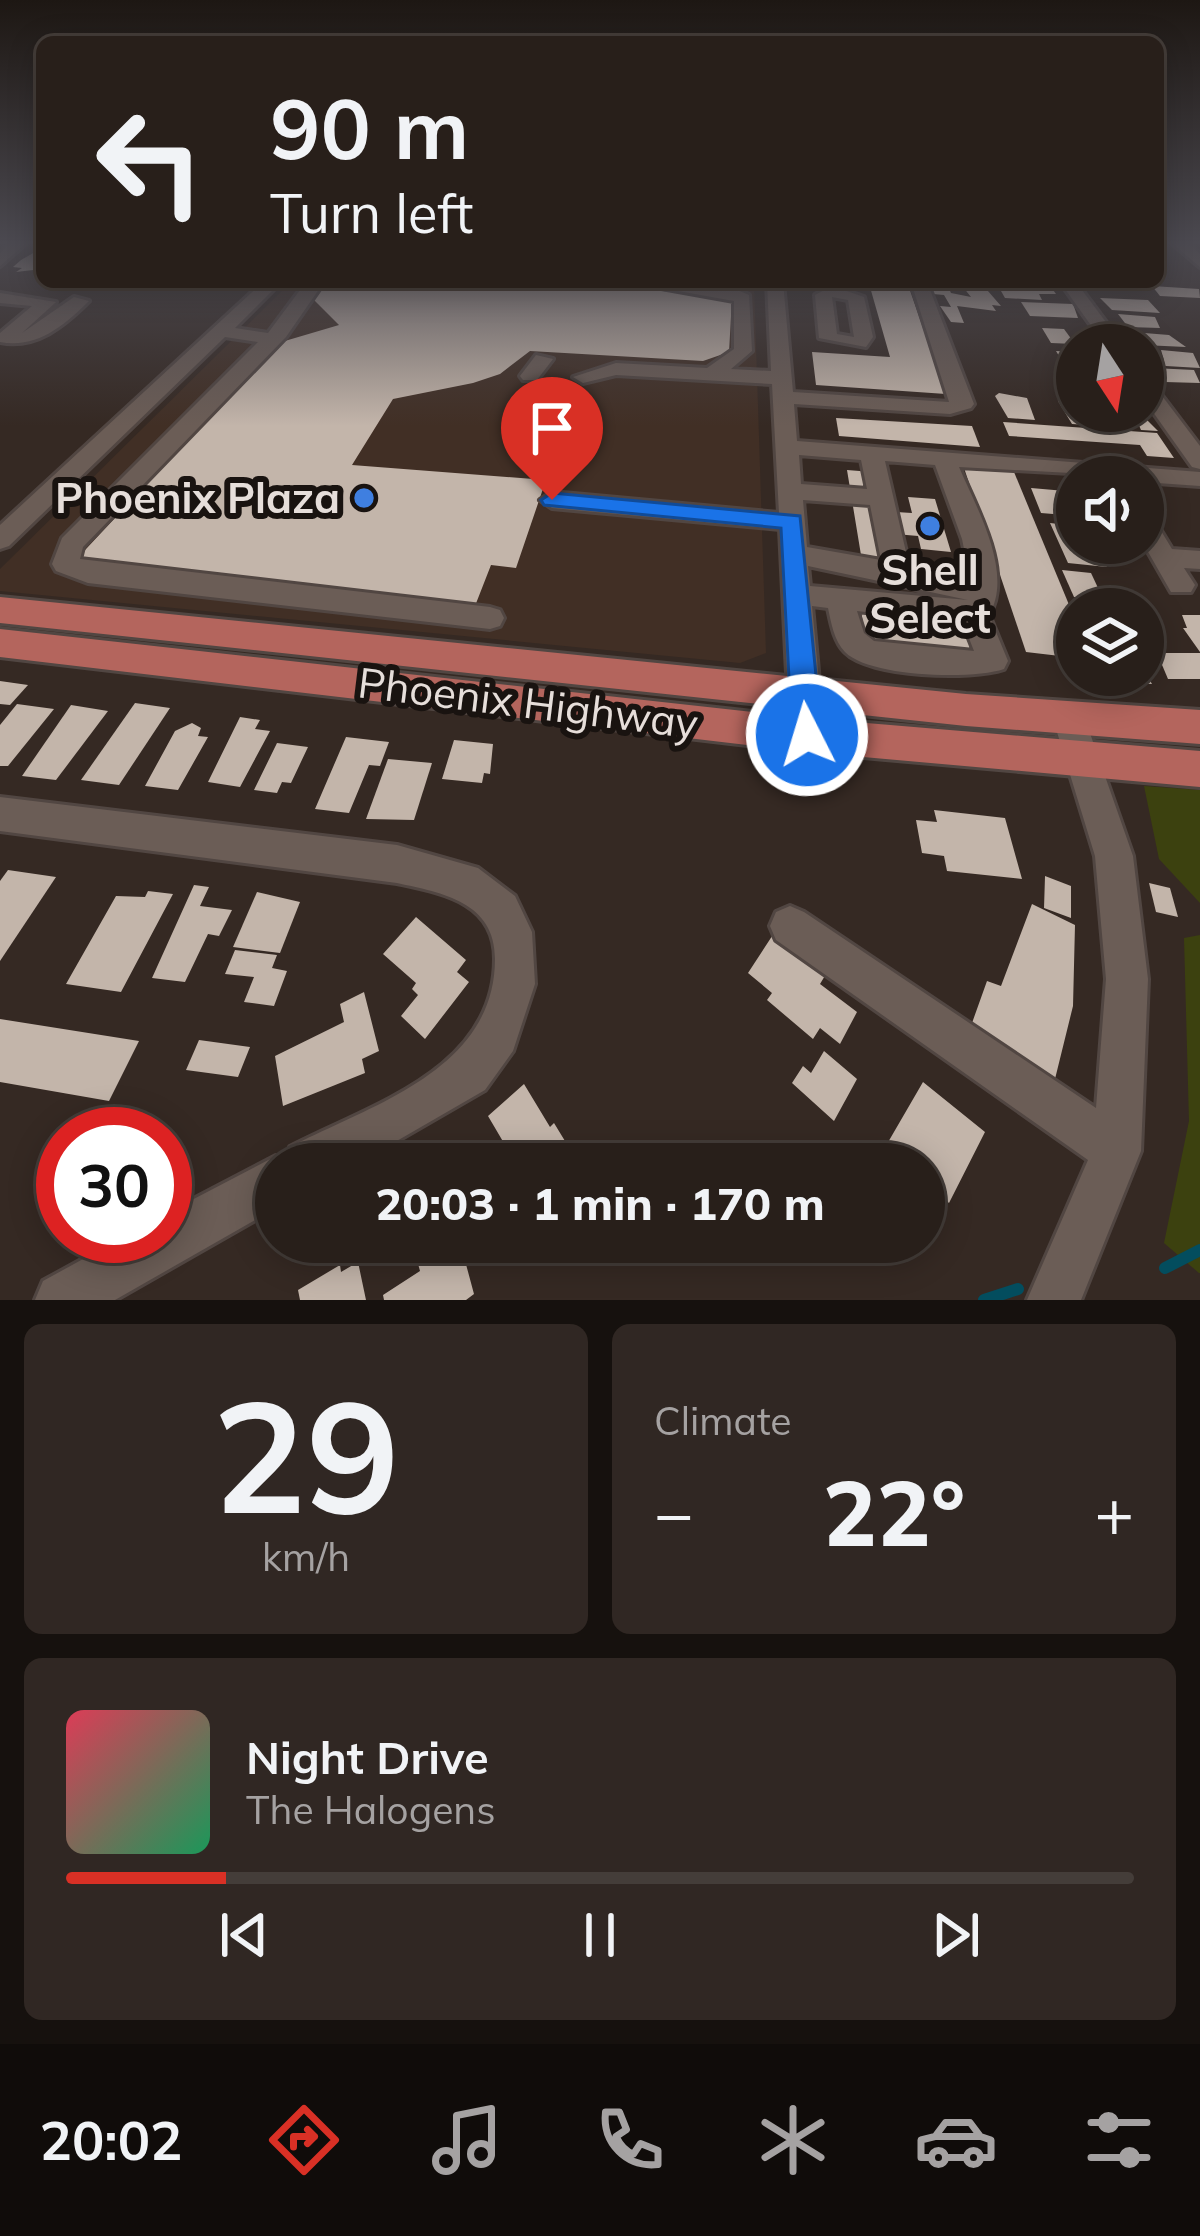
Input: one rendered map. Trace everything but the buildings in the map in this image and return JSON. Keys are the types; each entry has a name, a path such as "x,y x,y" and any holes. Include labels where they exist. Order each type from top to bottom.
{"main road":[{"name":"Phoenix Highway","path":"0,610 806,714 1086,762 1200,769"},
{"name":"Phoenix Highway","path":"0,643 806,714 1069,719 1200,727"}],"street":[{"path":"44,305 6,335 12,340 36,335 75,305"},
{"path":"0,540 249,305"},
{"path":"296,305 292,323 71,544 65,564 88,573 490,618"},
{"path":"712,374 743,351 743,305"},
{"path":"777,305 806,714"},
{"path":"647,389 582,380 616,369 712,374 957,414 964,397 928,305"},
{"path":"777,311 824,314"},
{"path":"221,331 272,339"},
{"path":"1164,413 1200,462"},
{"path":"786,447 944,458 1030,454 1056,459"},
{"path":"871,452 897,572"},
{"path":"839,599 852,640 869,653 993,662 980,603 976,543 944,458"},
{"path":"1164,475 1200,479"},
{"path":"790,490 882,498"},
{"path":"552,500 792,522"},
{"path":"793,554 897,572 980,603"},
{"path":"1164,557 1200,560"},
{"path":"1164,557 1181,585"},
{"path":"795,594 980,603"},
{"path":"1054,1300 1117,1151 1127,979 1114,856 1069,719"},
{"path":"0,814 397,864 458,878 489,895 515,949 514,990 499,1036 469,1075 345,1143"},
{"path":"790,926 1117,1151"},
{"path":"62,1300 255,1193"}],"shaded area":[{"path":"268,305 755,305 766,653 740,663 0,591 0,569"}],"green space":[{"path":"1144,786 1200,790 1200,903 1159,859"},
{"path":"1200,935 1199,1273 1164,1243 1189,1121 1184,938"}],"waterway":[{"path":"1165,1268 1200,1250"},
{"path":"984,1300 1018,1289"}],"place":[{"name":"Phoenix Plaza","path":"364,498"},
{"name":"Shell Select","path":"930,526"}],"route":[{"path":"552,500 792,522 807,735"}]}
